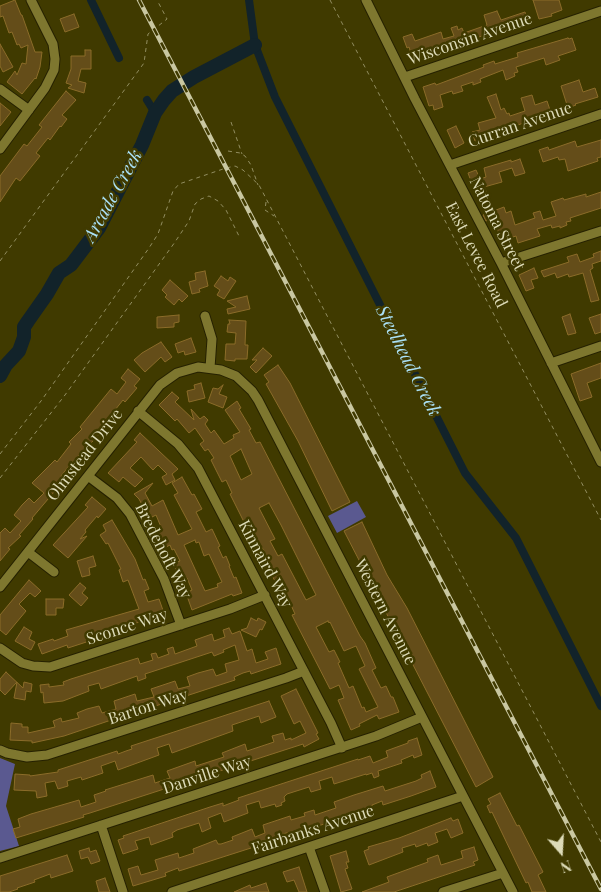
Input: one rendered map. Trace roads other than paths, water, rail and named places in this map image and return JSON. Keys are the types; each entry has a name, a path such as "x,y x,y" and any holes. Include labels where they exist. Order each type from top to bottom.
{"street":[{"path":"0,149 50,80 55,59 51,39 32,0"},
{"name":"Natoma Street","path":"366,0 601,462"},
{"name":"Wisconsin Avenue","path":"404,77 601,11"},
{"path":"0,89 28,110"},
{"name":"Curran Avenue","path":"450,165 601,114"},
{"path":"501,263 601,231"},
{"path":"206,316 212,339 210,368"},
{"path":"551,363 601,346"},
{"name":"Olmstead Drive","path":"0,587 160,385 168,378 188,369 210,368"},
{"name":"Western Avenue","path":"210,368 236,376 258,400 513,892"},
{"name":"Kinnaird Way","path":"138,411 178,444 198,468 331,722 342,748"},
{"name":"Bredehoft Way","path":"88,476 121,502 130,514 164,580 181,625"},
{"path":"28,552 54,572"},
{"name":"Sconce Way","path":"0,648 22,663 50,667 230,609 264,595"},
{"name":"Barton Way","path":"0,750 27,757 47,755 304,671"},
{"name":"Danville Way","path":"0,858 342,748 422,717"},
{"name":"Fairbanks Avenue","path":"172,892 463,796"},
{"path":"101,825 124,892"},
{"path":"309,847 325,892"},
{"path":"443,892 503,872"}],"waterway":[{"path":"91,0 119,58"},
{"name":"Steelhead Creek","path":"249,0 255,45 275,97 465,473 516,538 601,706"},
{"name":"Arcade Creek","path":"0,376 6,365 19,351 24,337 24,327 59,273 71,265 99,228 142,145 155,113 164,100 172,91 194,77 255,45"},
{"path":"147,100 155,113"}],"railway":[{"path":"139,0 601,889"}]}
